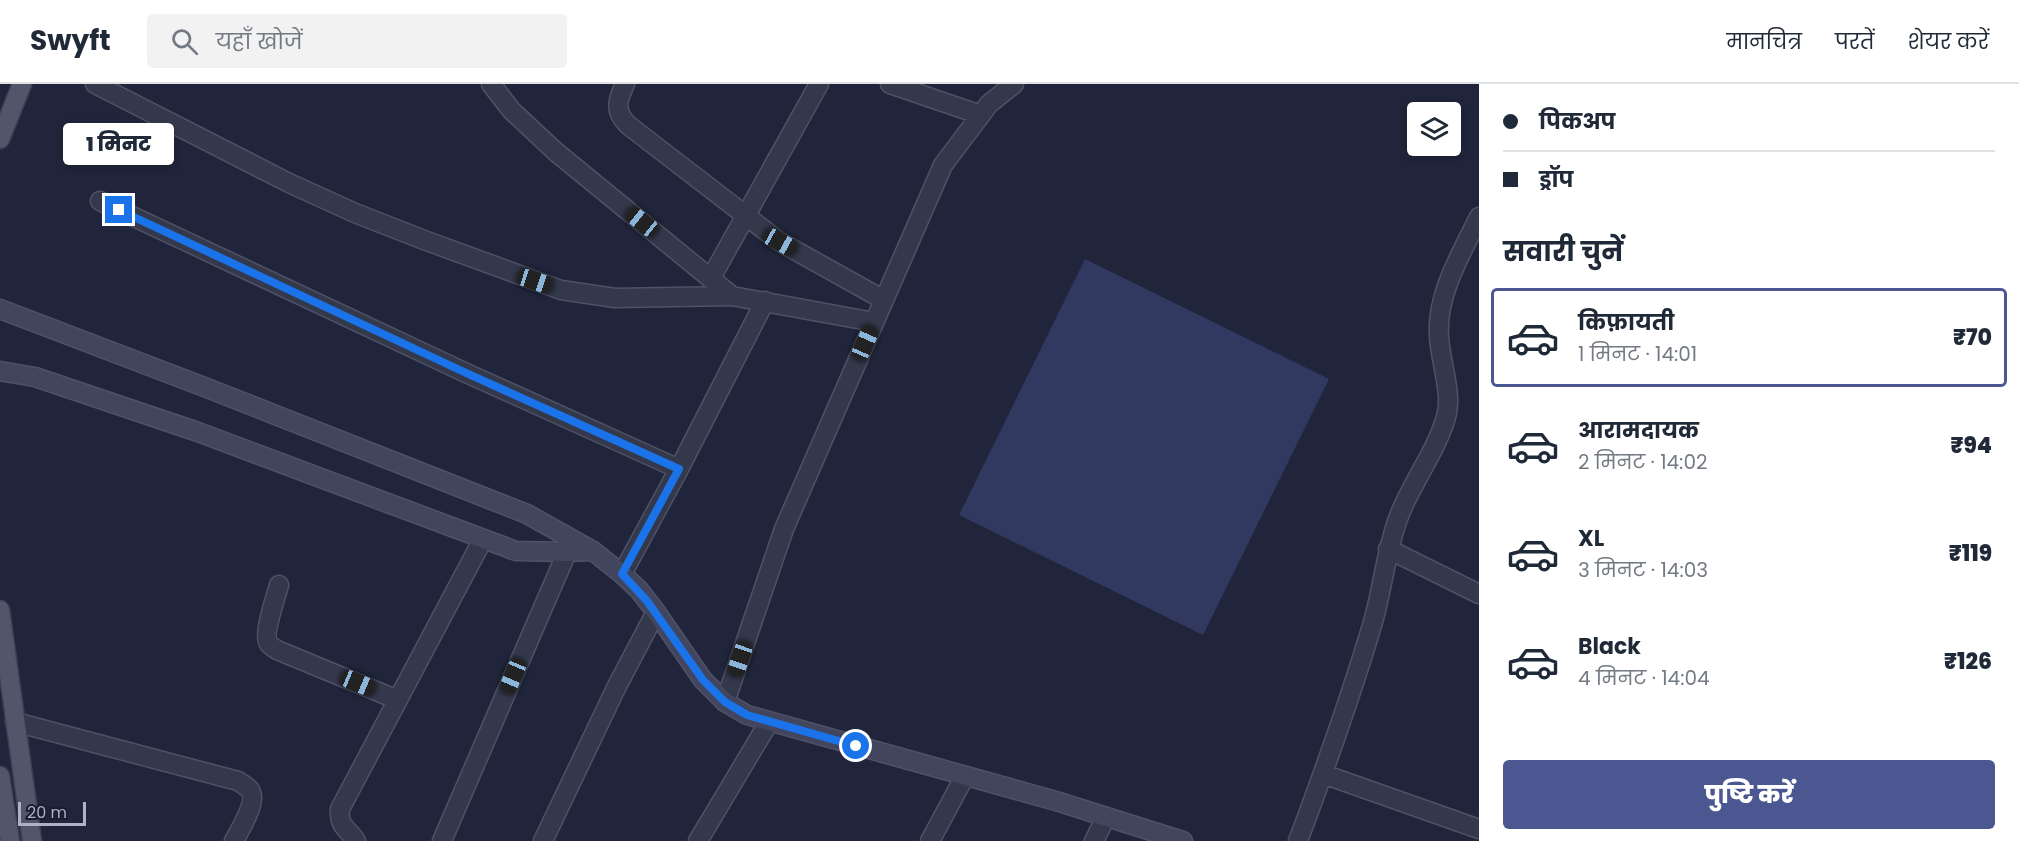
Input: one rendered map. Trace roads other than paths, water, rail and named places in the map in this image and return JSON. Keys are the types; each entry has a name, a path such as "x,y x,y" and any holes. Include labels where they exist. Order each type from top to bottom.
{"main road":[{"path":"0,139 22,84"},
{"path":"0,610 32,841"},
{"path":"0,776 10,841"}],"street":[{"path":"95,84 317,196 424,240 544,284 586,295 615,298 732,296 874,322"},
{"path":"491,84 512,111 556,152 732,296"},
{"path":"625,84 618,105 620,117 780,242 884,300"},
{"path":"711,278 819,84"},
{"path":"890,84 981,115"},
{"path":"725,702 784,529 943,165 989,104 1014,84"},
{"path":"100,201 464,372 679,469"},
{"path":"1298,841 1323,774 1373,622 1388,549 1400,514 1447,415 1448,401 1439,336 1439,313 1459,258 1479,217"},
{"path":"622,574 765,301"},
{"path":"0,309 528,514 593,550 622,574 639,590 656,612 703,680 725,702 747,715 965,776 1183,841"},
{"path":"0,371 35,377 198,432 516,551 593,550"},
{"path":"356,841 339,819 340,809 483,539"},
{"path":"1388,549 1479,594"},
{"path":"442,841 567,552"},
{"path":"279,585 268,627 269,644 277,650 398,700"},
{"path":"543,841 617,686 656,612"},
{"path":"15,722 243,784 249,788 253,796 251,806 234,841"},
{"path":"698,841 769,722"},
{"path":"1323,774 1479,829"},
{"path":"930,841 965,776"},
{"path":"1094,841 1106,817"}],"water":[{"path":"1085,259 1329,379 1203,635 959,515"}]}
